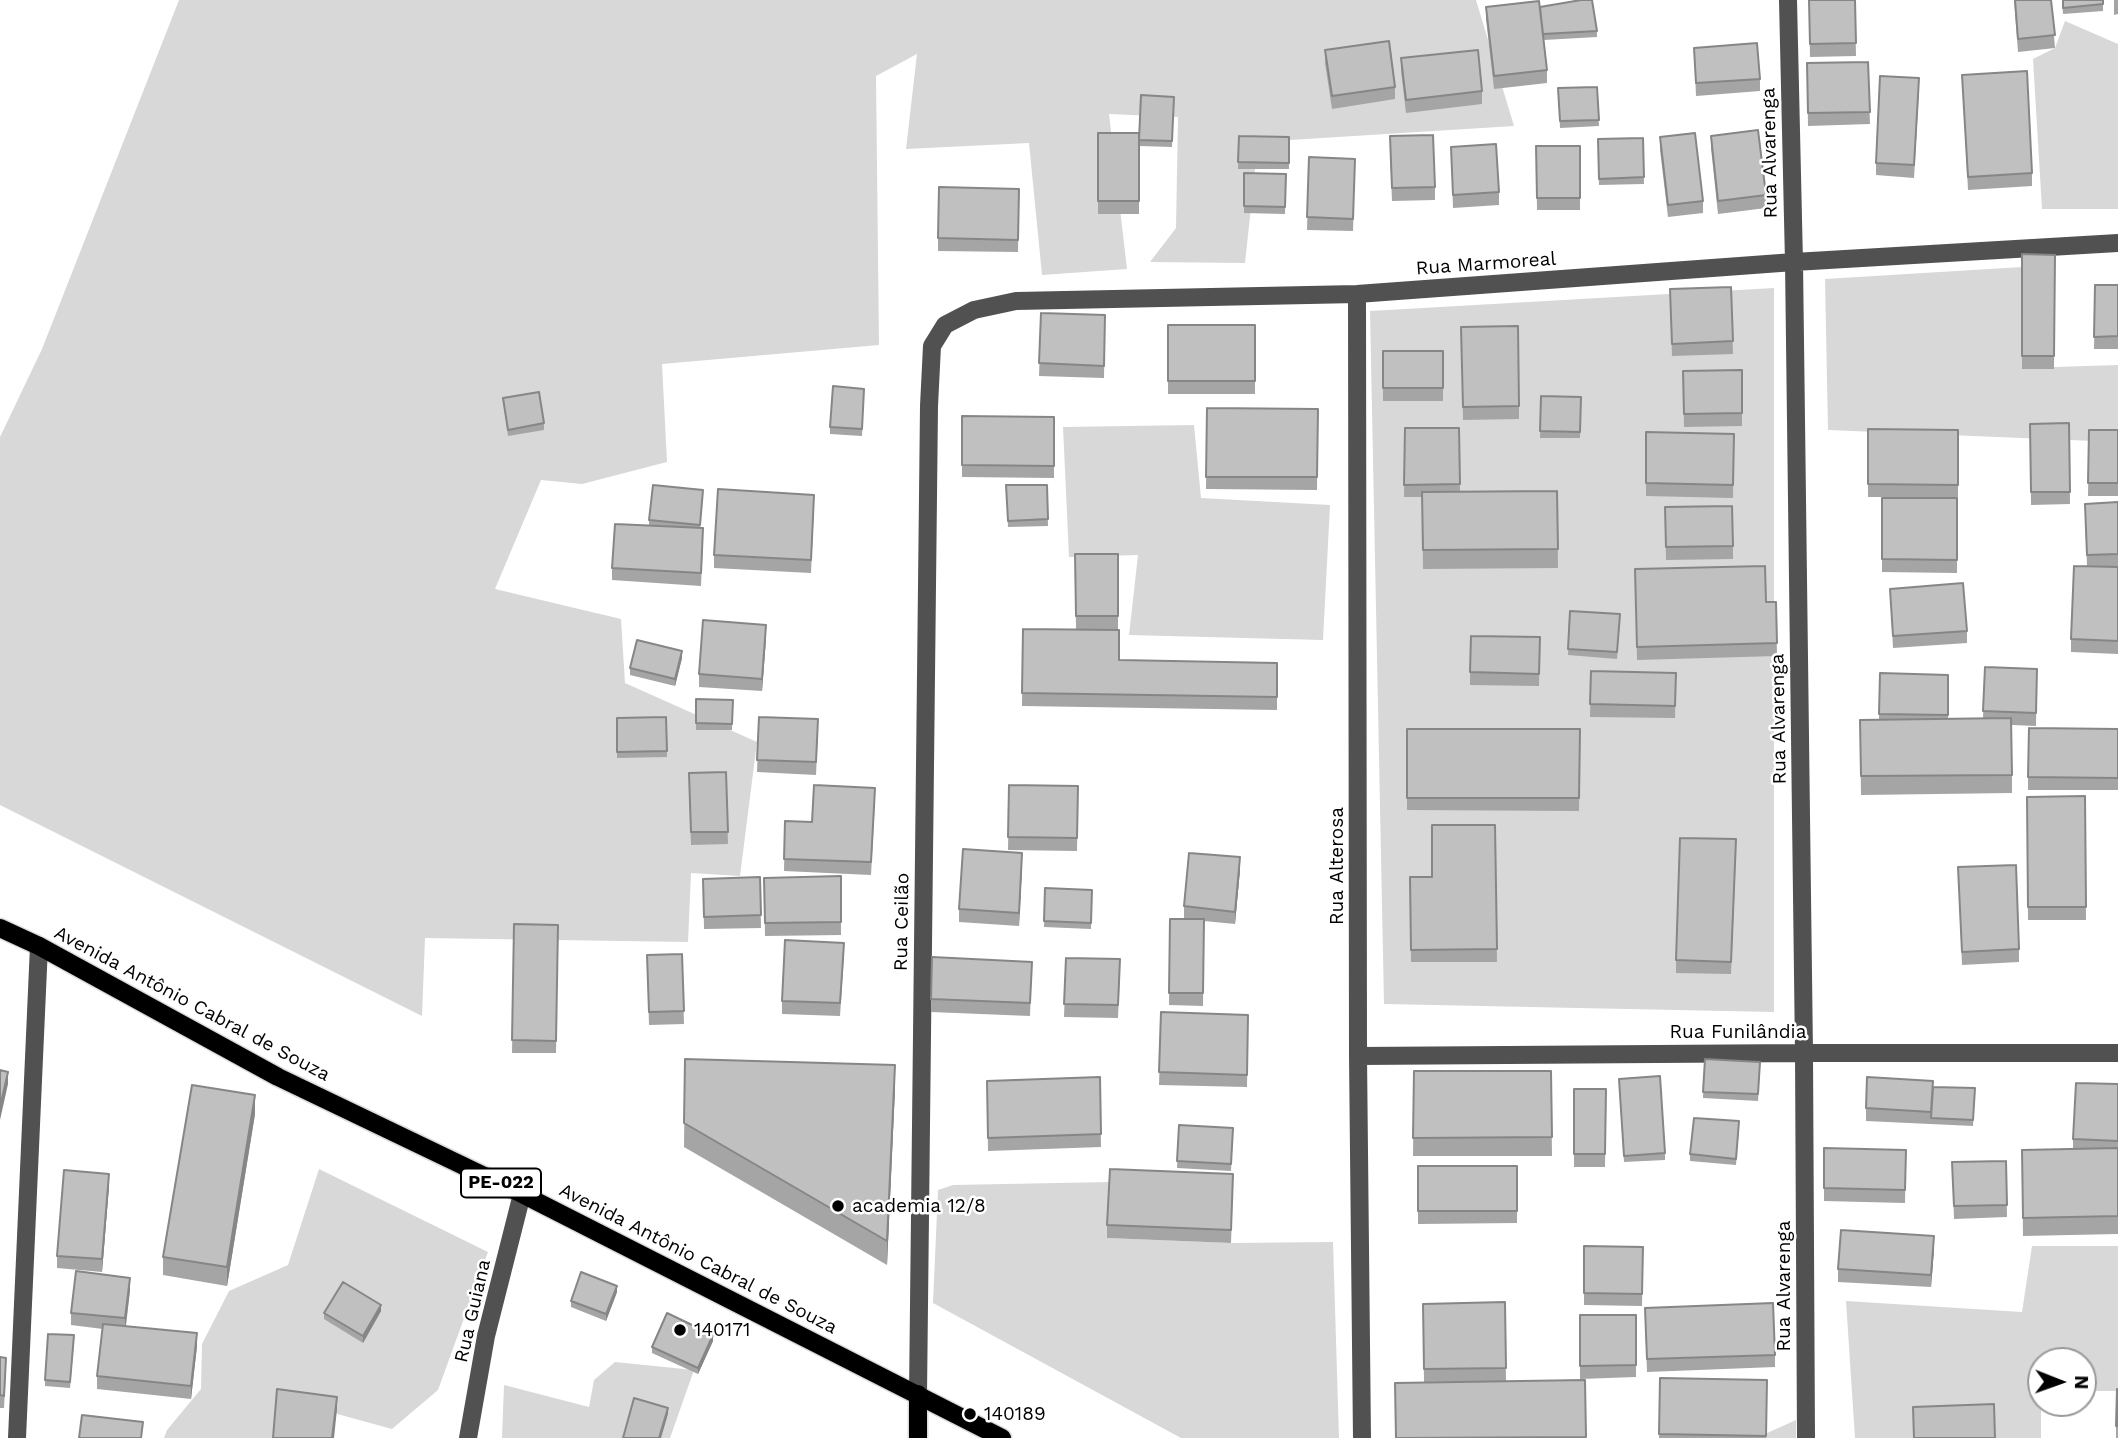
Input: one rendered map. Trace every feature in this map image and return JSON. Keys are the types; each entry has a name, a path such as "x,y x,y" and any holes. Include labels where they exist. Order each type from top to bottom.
{"main road":[{"name":"Avenida Antônio Cabral de Souza","path":"0,928 39,946 278,1077 522,1194 1002,1438"},
{"name":"Rua Ceilão","path":"918,1394 918,1438"}],"street":[{"name":"Rua Alvarenga","path":"1788,0 1804,1053 1806,1438"},
{"name":"Rua Marmoreal","path":"929,406 932,345 945,325 974,310 1016,301 1357,294 1794,262 2118,243"},
{"name":"Rua Alterosa","path":"1357,294 1358,1056 1363,1438"},
{"name":"Rua Ceilão","path":"918,1394 929,406"},
{"path":"17,1438 39,946"},
{"name":"Rua Funilândia","path":"1358,1056 2118,1053"},
{"name":"Rua Guiana","path":"468,1438 486,1336 522,1194"}],"shaded area":[{"path":"179,0 1476,0 1514,126 1258,142 1245,263 1150,262 1176,228 1178,117 1109,114 1127,269 1042,275 1029,143 906,149 917,54 876,76 879,345 662,364 667,462 582,484 541,480 495,589 621,619 625,683 757,742 740,876 691,873 688,942 425,938 422,1016 0,805 0,437 42,349"},
{"path":"2065,21 2118,44 2118,209 2042,209 2033,59 2055,48"},
{"path":"2022,267 2022,368 2118,365 2118,442 1828,430 1825,279"},
{"path":"1774,288 1774,1012 1384,1004 1370,311"},
{"path":"1194,425 1201,498 1330,505 1323,640 1129,635 1138,555 1069,557 1063,427"},
{"path":"319,1169 488,1252 438,1390 392,1429 279,1398 272,1438 164,1438 167,1430 201,1389 202,1344 229,1291 288,1265"},
{"path":"1110,1182 1108,1238 1231,1243 1333,1242 1339,1438 1181,1438 933,1303 938,1190 953,1185"},
{"path":"2032,1246 2118,1246 2118,1391 2097,1391 2097,1347 2027,1347 2027,1417 2041,1417 2041,1438 1855,1438 1846,1301 2022,1312"},
{"path":"615,1362 694,1370 670,1438 502,1438 504,1385 589,1407 594,1380"},
{"path":"1796,1420 1796,1438 1764,1438 1765,1434"}],"building":[{"path":"1592,0 1597,31 1543,34 1540,7"},
{"path":"1809,0 1855,0 1856,43 1810,44"},
{"path":"2015,0 2051,0 2055,35 2018,39"},
{"path":"2063,0 2103,0 2103,4 2063,8"},
{"path":"1539,1 1547,70 1494,76 1486,7"},
{"path":"1389,41 1395,87 1332,96 1325,50"},
{"path":"1757,43 1760,79 1696,83 1694,48"},
{"path":"1478,50 1482,91 1406,100 1401,58"},
{"path":"1868,62 1870,112 1808,113 1807,63"},
{"path":"2027,71 2032,173 1968,177 1962,75"},
{"path":"1880,76 1919,78 1914,165 1876,163"},
{"path":"1597,87 1599,120 1560,121 1558,88"},
{"path":"1141,95 1174,97 1172,141 1139,140"},
{"path":"1758,130 1766,195 1718,201 1711,136"},
{"path":"1098,133 1139,133 1139,201 1098,201"},
{"path":"1695,133 1703,201 1668,205 1660,137"},
{"path":"1433,135 1435,187 1392,188 1390,136"},
{"path":"1239,136 1289,137 1289,163 1238,162"},
{"path":"1643,138 1644,177 1599,179 1598,139"},
{"path":"1496,144 1499,192 1453,195 1451,147"},
{"path":"1536,146 1580,146 1580,198 1537,198"},
{"path":"1309,157 1355,159 1353,219 1307,217"},
{"path":"1244,173 1286,174 1285,207 1244,206"},
{"path":"939,187 1019,189 1018,240 938,238"},
{"path":"2022,254 2055,255 2054,356 2022,356"},
{"path":"2095,285 2118,285 2118,336 2094,337"},
{"path":"1731,287 1733,341 1672,344 1670,289"},
{"path":"1041,313 1105,315 1104,366 1039,363"},
{"path":"1168,325 1255,325 1255,381 1168,381"},
{"path":"1518,326 1519,406 1463,407 1461,327"},
{"path":"1383,351 1443,351 1443,388 1383,388"},
{"path":"1742,370 1742,413 1684,414 1683,371"},
{"path":"833,386 864,389 862,429 830,427"},
{"path":"539,392 544,423 508,430 503,398"},
{"path":"1541,396 1581,397 1580,432 1540,431"},
{"path":"1207,408 1318,409 1317,477 1206,477"},
{"path":"962,416 1054,417 1054,466 962,465"},
{"path":"2069,423 2070,492 2031,492 2030,424"},
{"path":"1405,428 1459,428 1460,484 1404,485"},
{"path":"1868,429 1958,430 1958,485 1868,484"},
{"path":"2089,430 2118,430 2118,483 2088,483"},
{"path":"1646,432 1734,434 1733,485 1646,483"},
{"path":"653,485 703,490 700,525 649,520"},
{"path":"1006,485 1047,485 1048,519 1008,521"},
{"path":"718,489 814,495 811,560 714,555"},
{"path":"1557,491 1558,549 1423,550 1422,492"},
{"path":"1882,498 1957,498 1957,560 1882,559"},
{"path":"2118,502 2118,554 2087,555 2085,504"},
{"path":"1732,506 1733,546 1666,547 1665,507"},
{"path":"615,524 703,528 701,573 612,568"},
{"path":"1075,554 1118,554 1118,616 1076,616"},
{"path":"1765,566 1766,602 1776,602 1777,643 1637,647 1635,569"},
{"path":"2074,566 2118,567 2118,641 2071,639"},
{"path":"1963,583 1967,631 1893,636 1890,589"},
{"path":"1570,611 1620,614 1617,652 1568,649"},
{"path":"703,620 766,625 762,679 699,674"},
{"path":"1023,629 1119,630 1119,660 1277,663 1277,697 1022,693"},
{"path":"1471,636 1540,637 1539,674 1470,672"},
{"path":"637,640 682,651 675,679 630,668"},
{"path":"1985,667 2037,669 2036,713 1983,711"},
{"path":"1591,671 1676,673 1675,706 1590,704"},
{"path":"1880,673 1948,675 1948,715 1879,714"},
{"path":"696,699 733,700 732,724 696,723"},
{"path":"666,717 667,751 617,752 617,718"},
{"path":"759,717 818,719 816,762 757,760"},
{"path":"2011,718 2012,775 1861,776 1860,720"},
{"path":"2029,728 2118,729 2118,778 2028,777"},
{"path":"1407,729 1580,729 1579,798 1407,798"},
{"path":"726,772 728,832 691,832 689,773"},
{"path":"814,785 875,788 871,862 784,859 785,821 812,822"},
{"path":"1009,785 1078,786 1077,838 1008,837"},
{"path":"2085,796 2086,907 2028,907 2027,797"},
{"path":"1432,825 1495,825 1497,949 1411,950 1410,877 1432,877"},
{"path":"1680,838 1736,839 1731,962 1676,960"},
{"path":"963,849 1022,853 1019,913 959,909"},
{"path":"1189,853 1240,857 1235,912 1184,906"},
{"path":"2016,865 2019,949 1962,952 1958,867"},
{"path":"841,876 841,922 765,923 764,878"},
{"path":"760,877 761,915 704,917 703,879"},
{"path":"1045,888 1092,890 1091,923 1044,921"},
{"path":"1170,919 1204,919 1203,993 1169,993"},
{"path":"514,924 558,925 556,1041 512,1040"},
{"path":"785,940 844,943 840,1003 782,1001"},
{"path":"682,954 684,1011 649,1012 647,955"},
{"path":"932,957 1032,962 1030,1003 931,999"},
{"path":"1066,958 1120,959 1118,1005 1064,1004"},
{"path":"1161,1012 1248,1015 1247,1075 1159,1072"},
{"name":"academia 12/8","path":"685,1059 895,1065 887,1241 684,1123"},
{"path":"1705,1059 1760,1062 1758,1094 1703,1092"},
{"path":"0,1070 8,1072 0,1107"},
{"path":"1414,1071 1551,1071 1552,1137 1413,1138"},
{"path":"1660,1076 1665,1153 1624,1156 1619,1079"},
{"path":"1100,1077 1101,1134 988,1138 987,1081"},
{"path":"1867,1077 1933,1081 1931,1112 1866,1108"},
{"path":"2076,1083 2118,1084 2118,1141 2073,1139"},
{"path":"192,1085 255,1095 227,1267 163,1257"},
{"path":"1933,1087 1975,1088 1973,1120 1931,1118"},
{"path":"1574,1089 1606,1089 1605,1154 1574,1154"},
{"path":"1694,1118 1739,1121 1736,1159 1690,1154"},
{"path":"1179,1125 1233,1128 1231,1164 1177,1161"},
{"path":"1824,1148 1906,1150 1905,1190 1824,1188"},
{"path":"2118,1148 2118,1216 2023,1218 2022,1150"},
{"path":"2006,1161 2007,1205 1954,1206 1952,1162"},
{"path":"1418,1166 1517,1166 1517,1211 1418,1211"},
{"path":"1110,1169 1233,1174 1231,1230 1107,1225"},
{"path":"64,1170 109,1174 102,1259 57,1256"},
{"path":"1841,1230 1934,1236 1931,1275 1838,1269"},
{"path":"1584,1246 1643,1247 1642,1294 1584,1293"},
{"path":"76,1271 130,1278 125,1318 71,1313"},
{"path":"581,1272 617,1286 606,1314 571,1301"},
{"path":"343,1282 381,1305 363,1336 324,1313"},
{"path":"1505,1302 1506,1368 1424,1369 1423,1304"},
{"path":"1773,1303 1775,1355 1647,1359 1645,1308"},
{"path":"667,1313 713,1335 698,1368 652,1347"},
{"path":"1580,1315 1636,1315 1636,1365 1580,1366"},
{"path":"103,1324 197,1333 191,1386 97,1376"},
{"path":"48,1334 74,1335 70,1382 45,1380"},
{"path":"0,1357 6,1358 4,1396 0,1395"},
{"path":"1660,1378 1767,1380 1766,1436 1659,1434"},
{"path":"1585,1380 1586,1437 1396,1438 1395,1383"},
{"path":"277,1389 337,1397 332,1438 273,1438"},
{"path":"2117,1389 2118,1426 2116,1426"},
{"path":"634,1398 668,1408 659,1438 623,1438"},
{"path":"1994,1404 1995,1438 1914,1438 1913,1407"},
{"path":"82,1415 143,1422 141,1438 79,1438"}],"place":[{"name":"academia 12/8","path":"838,1206"},
{"name":"140171","path":"680,1330"},
{"name":"140189","path":"970,1414"}]}
